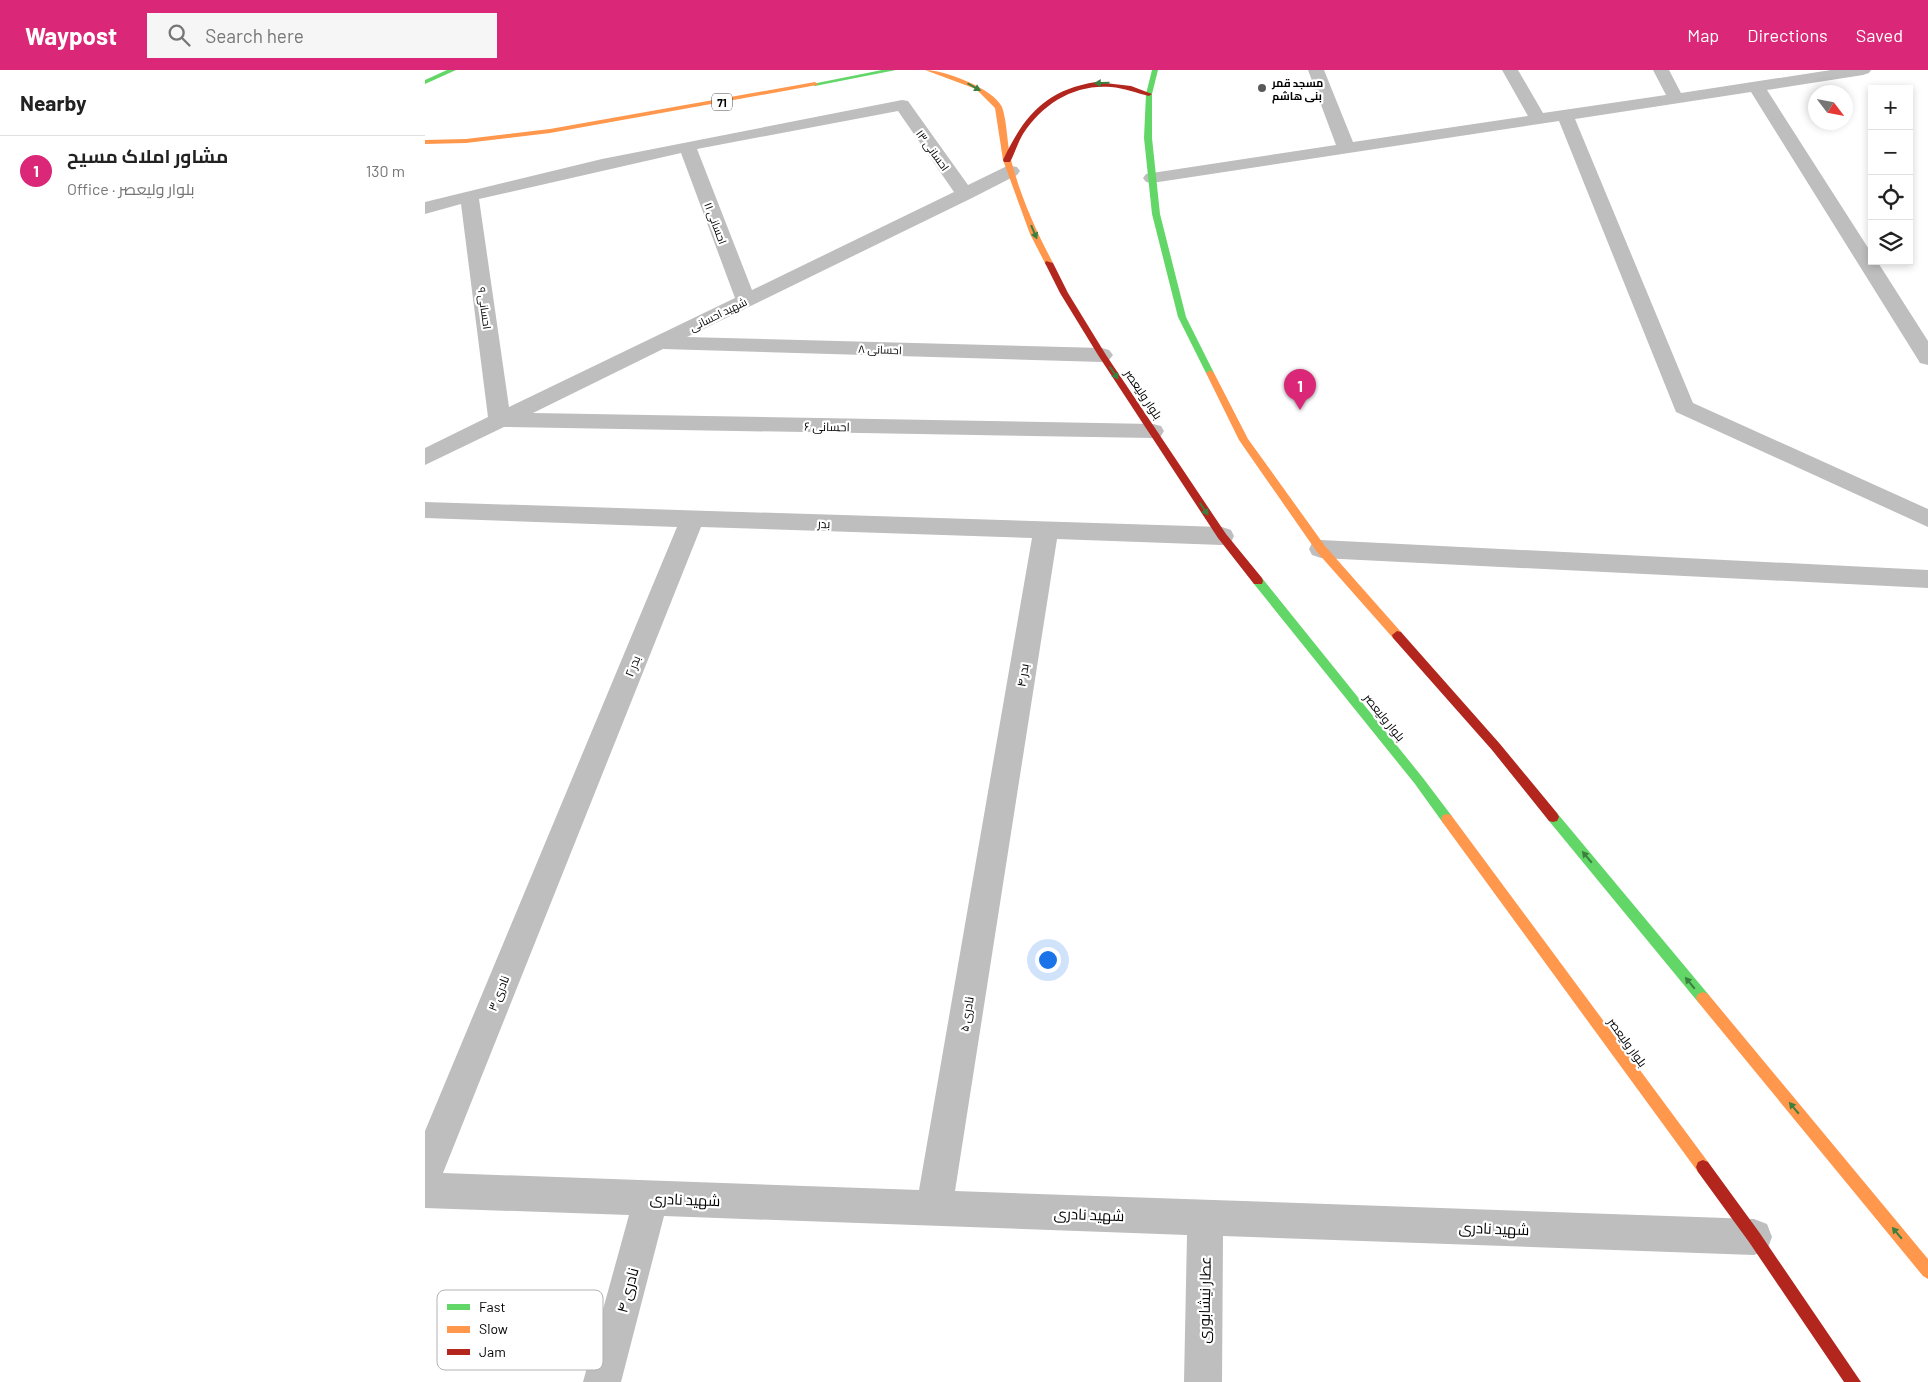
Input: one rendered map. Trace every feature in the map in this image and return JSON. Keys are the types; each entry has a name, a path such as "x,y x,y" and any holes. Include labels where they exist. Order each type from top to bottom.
{"main road":[{"path":"425,78 453,70"},
{"name":"71","path":"425,142 467,141 550,131 893,70"},
{"name":"بلوار ولیعصر","path":"928,70 978,88 998,107 1009,166 1034,234 1064,293 1102,355 1222,536 1419,781 1754,1237 1853,1382"},
{"path":"1155,70 1149,94 1147,138 1156,214 1182,317 1244,440 1321,549 1496,747 1928,1271"},
{"path":"425,82 440,74"},
{"path":"1009,166 1023,128 1052,97 1061,91 1086,84 1107,82 1127,85 1149,94"},
{"name":"71","path":"425,152 467,141"}],"street":[{"path":"1315,70 1347,149"},
{"path":"1510,70 1538,119"},
{"path":"1661,70 1676,98"},
{"path":"1152,178 1852,71"},
{"path":"1756,86 1928,358"},
{"name":"احسانی ۱۳","path":"687,146 902,105 965,194"},
{"path":"1565,115 1684,407 1928,519"},
{"path":"425,208 469,196 687,146"},
{"name":"احسانی ۱۱","path":"687,146 746,301"},
{"name":"شهید احسانی","path":"425,457 965,194 1009,166"},
{"name":"احسانی ۹","path":"469,196 500,420"},
{"name":"احسانی ۸","path":"659,343 1102,355"},
{"name":"احسانی ۶","path":"500,420 1153,431"},
{"name":"بدر","path":"425,510 1222,536"},
{"name":"بدر ۲","path":"572,813 692,519"},
{"name":"بدر ۴","path":"998,820 1045,530"},
{"path":"1321,549 1928,579"},
{"name":"نادری ۳","path":"425,1173 572,813"},
{"name":"نادری ۵","path":"934,1208 998,820"},
{"name":"شهید نادری","path":"425,1190 1754,1237"},
{"name":"نادری ۴","path":"602,1382 651,1198"},
{"name":"عطار نیشابوری","path":"1203,1382 1205,1218"}],"traffic: fast":[{"path":"425,82 453,70"},
{"path":"815,84 893,70"},
{"path":"1155,70 1149,94 1148,138 1156,214 1182,317 1210,373"},
{"path":"1258,581 1419,781 1447,819"},
{"path":"1553,817 1703,998"}],"traffic: slow":[{"path":"928,70 978,88 998,107 1007,160 1034,234 1049,263"},
{"path":"425,142 466,141 550,131 815,84"},
{"path":"1210,373 1244,440 1321,549 1397,635"},
{"path":"1447,819 1703,1167"},
{"path":"1703,998 1928,1271"}],"traffic: jam":[{"path":"1007,160 1016,140 1036,113 1049,101 1064,92 1096,84 1131,88 1149,94"},
{"path":"1049,263 1064,293 1102,355 1222,536 1258,581"},
{"path":"1397,635 1496,747 1553,817"},
{"path":"1703,1167 1754,1237 1853,1382"}],"place":[{"name":"مسجد قمر بنی هاشم","path":"1262,88"},
{"name":"مشاور املاک مسیح","path":"1300,410"}]}
